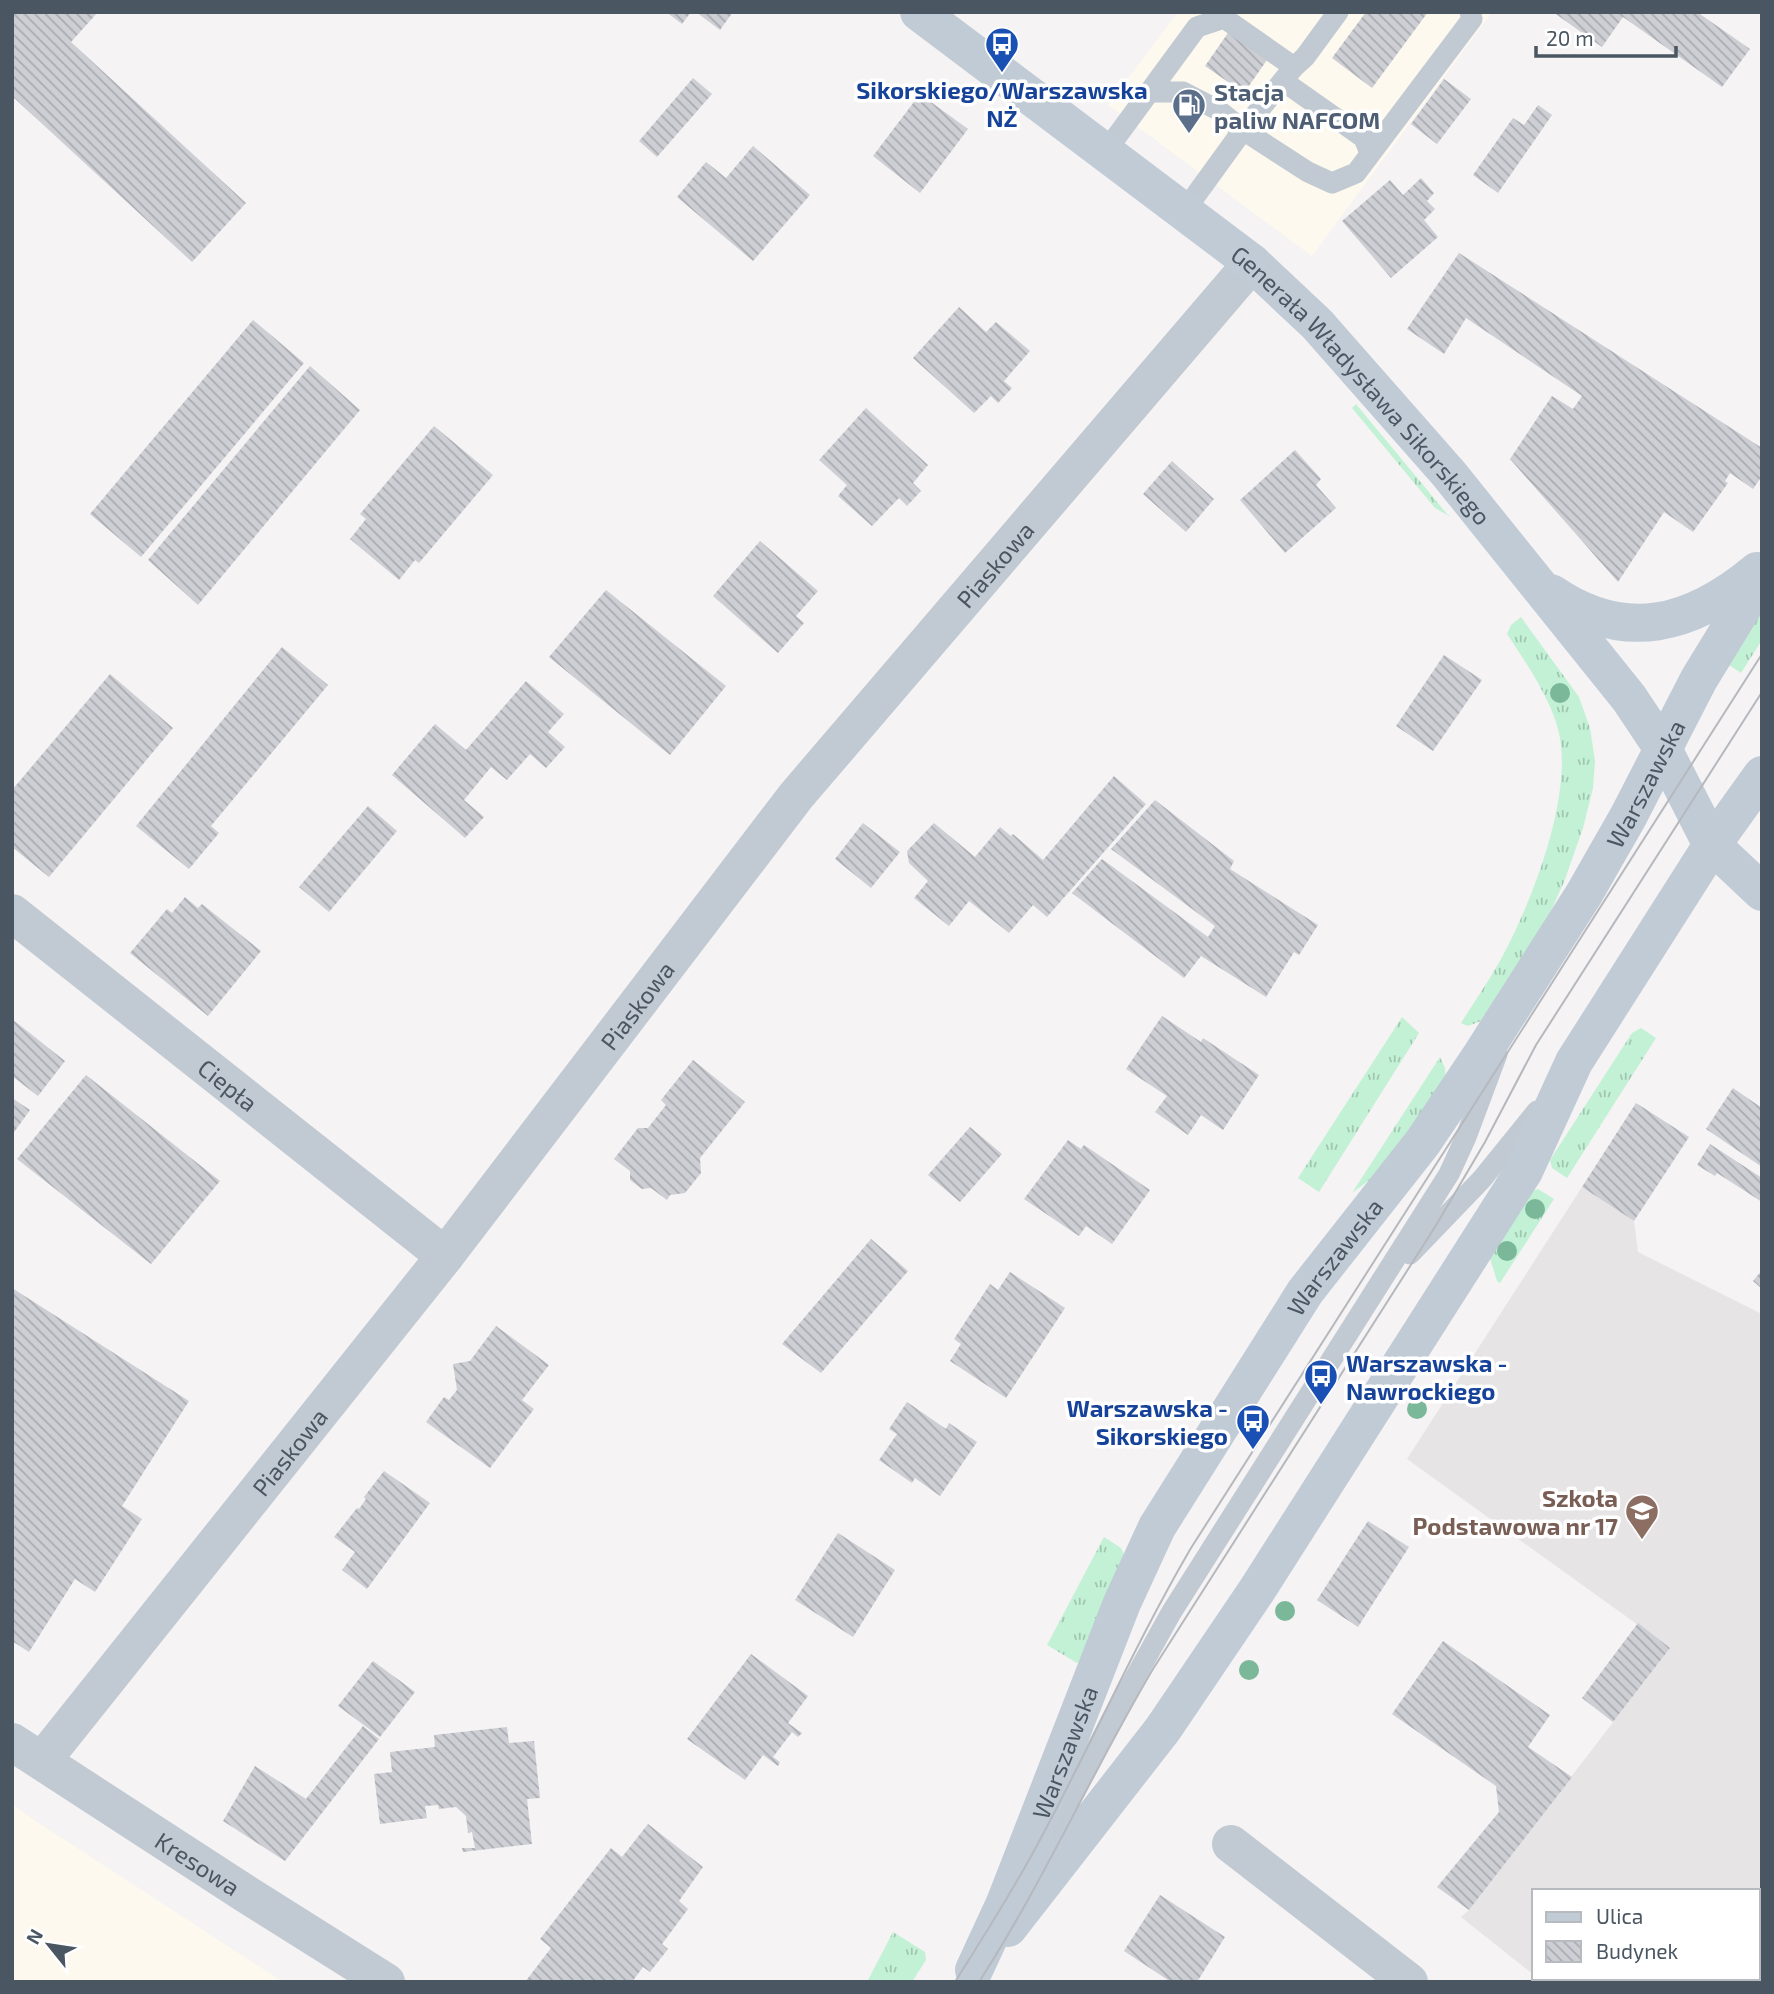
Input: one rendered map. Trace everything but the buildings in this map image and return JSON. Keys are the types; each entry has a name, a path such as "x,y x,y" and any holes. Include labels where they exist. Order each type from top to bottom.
{"street":[{"name":"Generała Władysława Sikorskiego","path":"919,12 1185,210 1252,263 1317,324 1449,474 1629,698 1663,749 1712,845 1762,892"},
{"name":"Piaskowa","path":"27,1752 445,1256 796,796 1252,263"},
{"path":"1535,582 1559,598 1602,619 1628,624 1653,623 1676,618 1705,606 1735,589 1762,566"},
{"name":"Warszawska","path":"970,1976 1005,1903 1122,1603 1157,1527 1305,1292 1423,1142 1584,894 1628,817 1699,679 1762,576"},
{"name":"Warszawska","path":"970,1976 1163,1729 1256,1590 1524,1171 1574,1062 1712,845 1762,775"},
{"name":"Ciepła","path":"12,913 445,1256"},
{"name":"Kresowa","path":"27,1752 386,1982"},
{"path":"1231,1844 1409,1982"}],"lane":[{"path":"1185,210 1243,130 1306,57 1338,12"},
{"path":"1149,92 1183,92 1217,110 1308,172 1332,183 1356,173 1472,19 1470,12"},
{"path":"1106,152 1197,27 1224,18 1364,138 1370,153"},
{"path":"970,1976 1051,1840 1112,1719 1171,1613 1448,1174 1466,1137 1524,987"},
{"path":"1354,1324 1388,1279 1482,1178 1574,1062"}],"shaded area":[{"path":"1178,12 1492,12 1312,256 1108,105"},
{"name":"Szkoła Podstawowa nr 17","path":"1582,1187 1634,1221 1638,1252 1762,1314 1762,1982 1540,1980 1760,1980 1760,1889 1532,1889 1532,1973 1461,1917 1670,1648 1407,1459"},
{"path":"12,1804 31,1818 283,1982 12,1982"}],"green space":[{"path":"1356,404 1451,517 1435,508 1352,408"},
{"path":"1762,612 1762,640 1741,673 1729,665"},
{"path":"1521,617 1579,697 1590,728 1595,761 1593,788 1583,828 1564,882 1545,924 1489,1018 1468,1026 1461,1023 1501,959 1537,878 1548,847 1561,784 1562,755 1554,717 1536,680 1507,634 1511,625"},
{"path":"1402,1017 1419,1033 1319,1192 1298,1178"},
{"path":"1641,1028 1656,1038 1567,1178 1552,1168 1550,1160 1632,1033"},
{"path":"1440,1057 1445,1068 1446,1085 1372,1178 1352,1193"},
{"path":"1538,1189 1554,1199 1500,1283 1489,1255 1530,1192"},
{"path":"1104,1537 1121,1548 1125,1557 1084,1659 1077,1663 1047,1645"},
{"path":"893,1932 925,1952 926,1960 912,1982 867,1982"}],"tram line":[{"path":"955,1982 1032,1855 1191,1548 1762,654"},
{"path":"979,1982 1025,1905 1153,1669 1435,1227 1485,1142 1536,1045 1762,692"}],"place":[{"name":"Sikorskiego/Warszawska NŻ","path":"1002,74"},
{"name":"Stacja paliw NAFCOM","path":"1189,135"},
{"name":"Warszawska - Nawrockiego","path":"1321,1406"},
{"name":"Warszawska - Sikorskiego","path":"1253,1451"},
{"name":"Szkoła Podstawowa nr 17","path":"1642,1541"}]}
